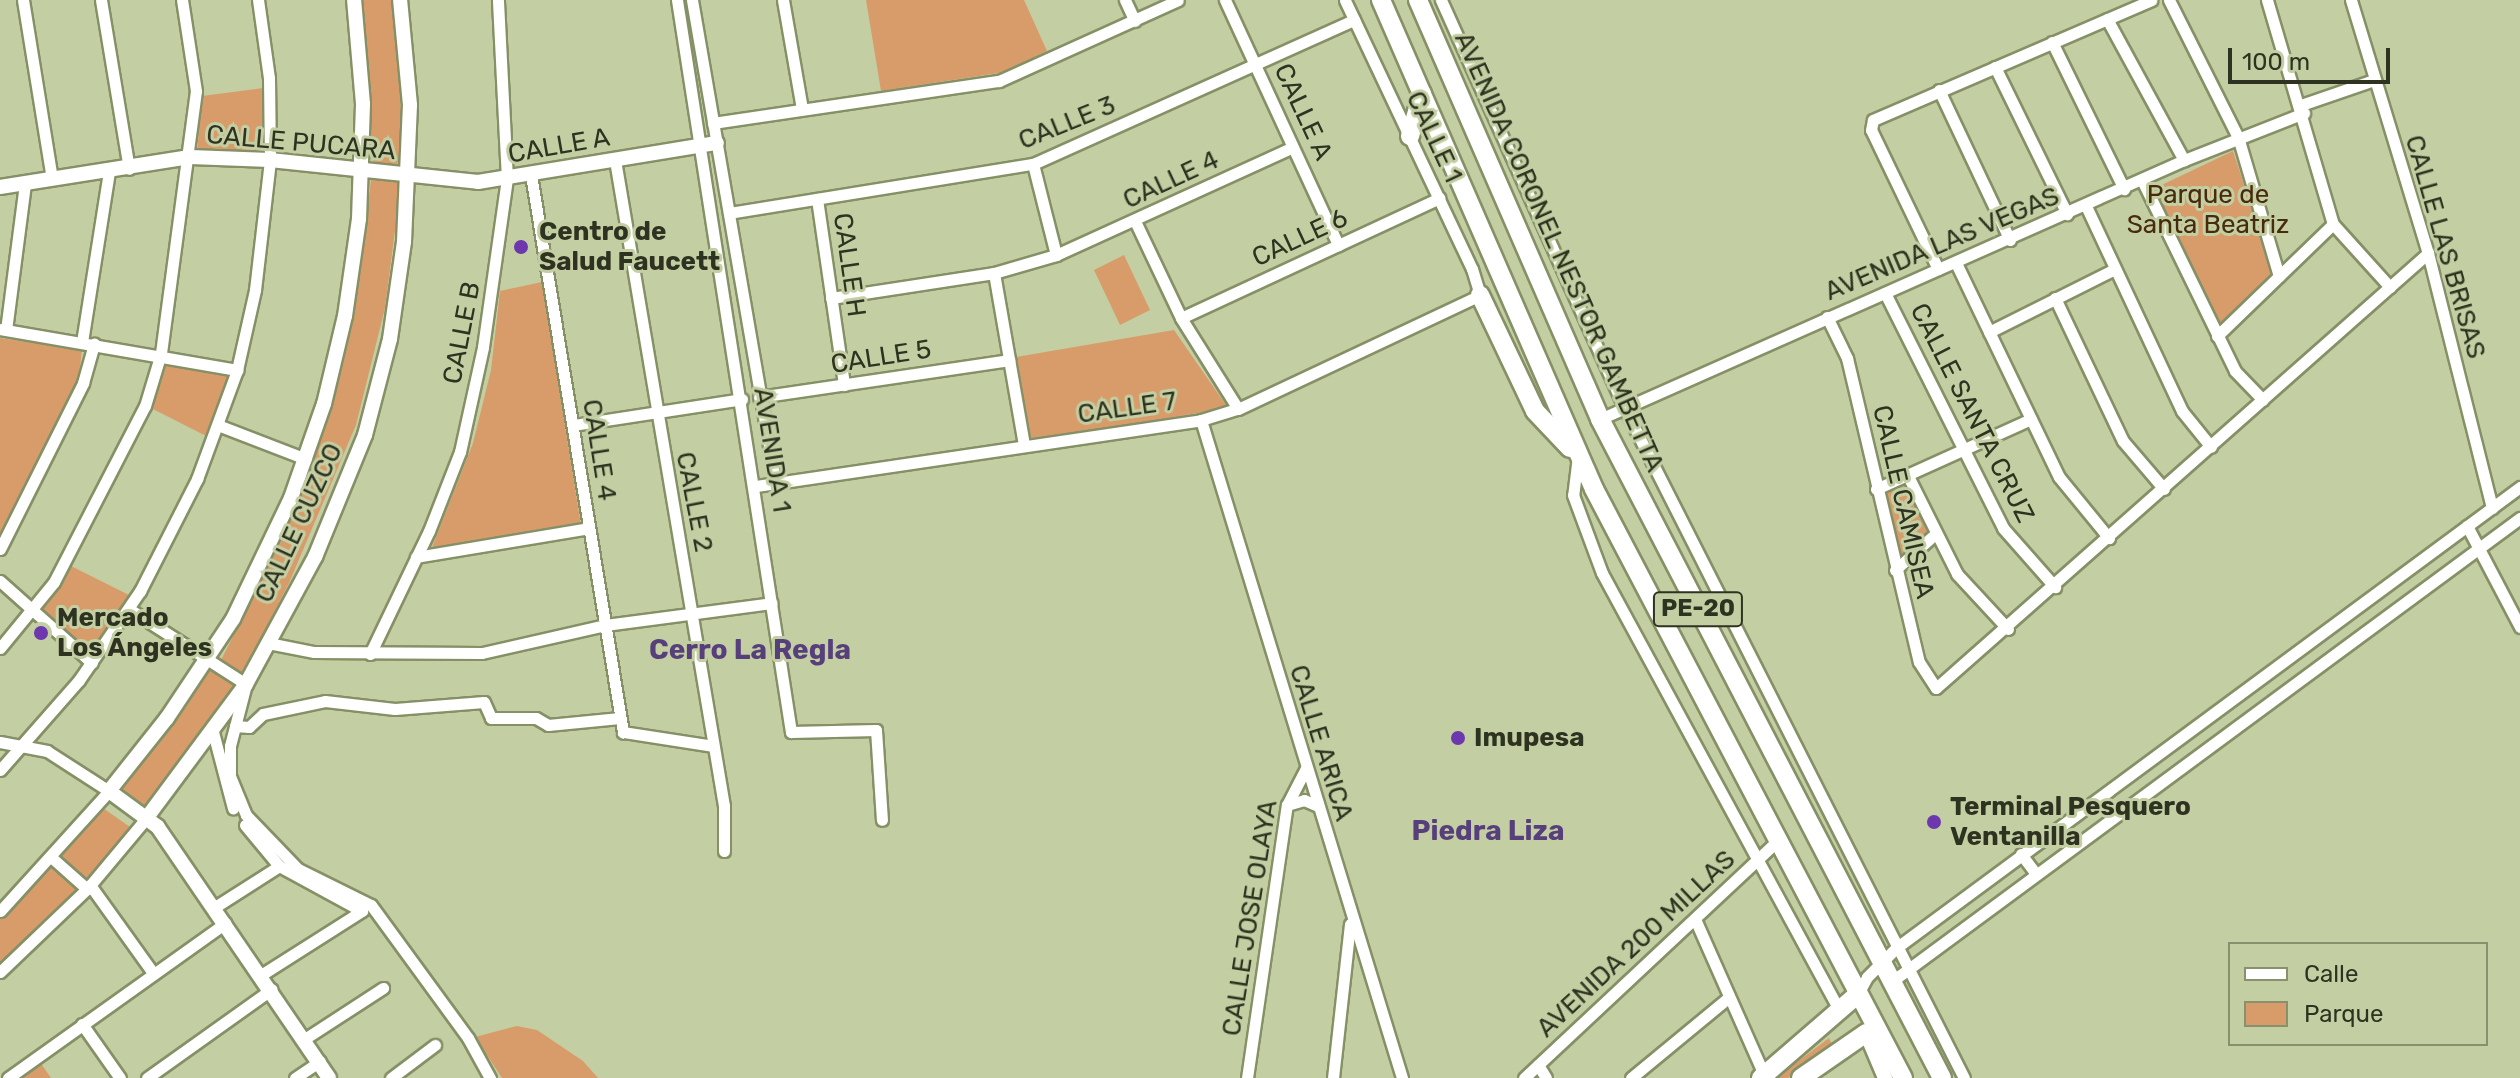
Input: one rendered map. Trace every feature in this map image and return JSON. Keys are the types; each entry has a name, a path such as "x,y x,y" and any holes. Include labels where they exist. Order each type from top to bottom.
{"main road":[{"name":"PE-20","path":"1381,0 1578,455 1903,1078"},
{"name":"AVENIDA CORONEL NESTOR GAMBETTA","path":"1418,0 1600,419 1942,1078"},
{"path":"1410,136 1422,94"},
{"path":"1480,295 1535,411 1578,455"},
{"path":"1763,1077 1858,994"},
{"path":"1801,1078 1866,1033 1858,994"}],"street":[{"path":"23,0 52,179"},
{"path":"101,0 129,169"},
{"path":"0,648 33,611 131,435 161,353 190,157 196,91 182,0"},
{"path":"0,770 92,663 129,609 169,541 218,425 237,370 255,290 270,160 269,78 258,0"},
{"name":"CALLE CUZCO","path":"0,911 109,791 207,661 254,579 306,459 345,316 362,168 354,0"},
{"name":"CALLE CUZCO","path":"0,972 88,887 213,732 246,684 329,527 374,403 399,285 410,105 400,0"},
{"name":"CALLE B","path":"370,654 416,557 460,452 485,333 507,179 498,0"},
{"name":"AVENIDA 1","path":"677,0 756,486 791,732 876,730 882,820"},
{"name":"AVENIDA 1","path":"692,0 775,483"},
{"path":"783,0 802,109"},
{"path":"1125,0 1135,21"},
{"path":"713,123 999,81 1178,0"},
{"name":"CALLE A","path":"1225,0 1338,245"},
{"name":"CALLE 1","path":"1345,0 1439,198 1480,295"},
{"path":"1441,0 1624,407 1964,1078"},
{"path":"1938,269 1871,130 1873,120 2151,0"},
{"path":"2169,0 2238,137 2279,276"},
{"path":"2267,0 2302,109 2333,224 2390,287"},
{"name":"CALLE LAS BRISAS","path":"2351,0 2428,253 2492,508"},
{"path":"2107,19 2184,160"},
{"name":"CALLE 3","path":"729,213 1033,164 1256,68 1354,20"},
{"path":"2052,42 2124,189"},
{"path":"1995,67 2067,214"},
{"name":"AVENIDA LAS VEGAS","path":"1600,419 1827,317 2010,240 2184,160 2374,80"},
{"path":"1939,90 2010,240"},
{"name":"CALLE A","path":"408,177 507,179 717,143"},
{"name":"CALLE 4","path":"831,298 994,273 1056,255 1293,147"},
{"name":"CALLE PUCARA","path":"0,187 190,157 362,168 408,177"},
{"name":"CALLE 2","path":"615,160 655,414 724,806 724,851"},
{"path":"1033,164 1056,255"},
{"path":"0,549 83,383 109,172"},
{"name":"CALLE 4","path":"531,175 623,732 713,746"},
{"path":"2142,180 2235,371 2263,400"},
{"path":"25,183 3,329 161,353 237,370"},
{"name":"CALLE 6","path":"1181,318 1439,198"},
{"name":"CALLE H","path":"817,199 844,385"},
{"path":"2086,206 2182,411 2211,447"},
{"path":"1135,221 1181,318 1238,409"},
{"path":"2217,336 2333,224"},
{"path":"1908,476 1934,535 1957,574 2008,629 2428,253"},
{"path":"1956,263 2059,477 2109,538"},
{"path":"1989,332 2115,269"},
{"path":"994,273 1024,445"},
{"name":"CALLE SANTA CRUZ","path":"1885,293 2003,528 2055,587"},
{"name":"CALLE 7","path":"756,486 1201,420 1238,409 1480,295"},
{"path":"2055,298 2123,441 2164,489"},
{"name":"CALLE CAMISEA","path":"1827,317 1847,358 1895,570 1919,662 1932,686 1941,686 2008,629"},
{"name":"CALLE 5","path":"759,397 1009,360"},
{"path":"573,425 742,399"},
{"path":"1876,489 2031,419"},
{"name":"CALLE ARICA","path":"1201,420 1350,920 1402,1078"},
{"path":"218,425 306,459"},
{"path":"1578,455 1573,495 1602,573 1840,1012"},
{"path":"1858,994 1881,962 1896,948 2520,487"},
{"path":"1891,982 2520,518"},
{"path":"2467,526 2520,627"},
{"path":"416,557 589,528"},
{"path":"1895,570 1934,535"},
{"path":"0,581 92,663"},
{"path":"268,643 314,652 482,653 605,625 772,603"},
{"path":"129,609 246,684 235,726 230,776 246,815 298,869 363,900 468,1038 490,1078"},
{"path":"235,726 249,727 263,714 325,701 395,709 484,702 491,718 536,718 548,725 620,718"},
{"path":"213,732 234,810 279,866 362,911 261,975"},
{"path":"0,742 24,743 47,751 148,816 306,1038 329,1078"},
{"name":"CALLE JOSE OLAYA","path":"1247,1078 1287,805 1306,768"},
{"path":"1287,805 1304,800 1316,805"},
{"name":"AVENIDA 200 MILLAS","path":"1524,1078 1777,841"},
{"path":"2021,854 2036,874"},
{"path":"51,857 88,887 153,973"},
{"path":"215,907 279,866"},
{"path":"1695,919 1763,1077"},
{"path":"1333,1078 1350,920"},
{"path":"8,1078 225,923"},
{"path":"1346,960 1363,958"},
{"path":"306,1038 383,988"},
{"path":"147,1078 272,989"},
{"path":"1631,1078 1728,998"},
{"path":"82,1024 120,1078"},
{"path":"1866,1033 1885,1078"},
{"path":"391,1078 435,1045"},
{"path":"295,1078 320,1061"},
{"path":"1538,1065 1546,1078"}],"green space":[{"path":"362,0 394,0 404,159 395,165 376,164 369,156"},
{"path":"866,0 1024,0 1047,51 1005,72 881,91"},
{"path":"263,88 261,153 197,153 202,96"},
{"name":"Parque de Santa Beatriz","path":"2233,151 2274,276 2221,325 2151,190"},
{"path":"380,177 401,184 385,308 356,425 289,583 243,673 221,660 281,542 328,419 355,301 371,180"},
{"path":"1124,255 1150,310 1120,325 1094,270"},
{"path":"542,282 581,525 431,550 473,443 491,370 500,291"},
{"path":"1174,330 1228,408 1031,441 1016,357"},
{"path":"0,338 82,350 78,383 0,538"},
{"path":"154,353 236,368 212,439 143,404"},
{"path":"1906,485 1931,537 1899,560 1884,495"},
{"path":"67,564 135,598 92,660 37,612"},
{"path":"208,667 240,686 146,814 113,793"},
{"path":"100,806 133,829 86,885 55,856"},
{"path":"53,862 82,890 0,968 0,917"},
{"path":"517,1026 537,1030 583,1061 598,1078 502,1078 475,1037"},
{"path":"1829,1038 1833,1047 1788,1078 1776,1078"},
{"path":"40,1062 51,1078 17,1078"}],"place":[{"name":"Centro de Salud Faucett","path":"521,247"},
{"name":"Mercado Los Ángeles","path":"41,633"},
{"name":"Imupesa","path":"1458,738"},
{"name":"Terminal Pesquero Ventanilla","path":"1934,822"}],"district":[{"name":"Cerro La Regla","path":"750,650"},
{"name":"Piedra Liza","path":"1488,831"}]}
